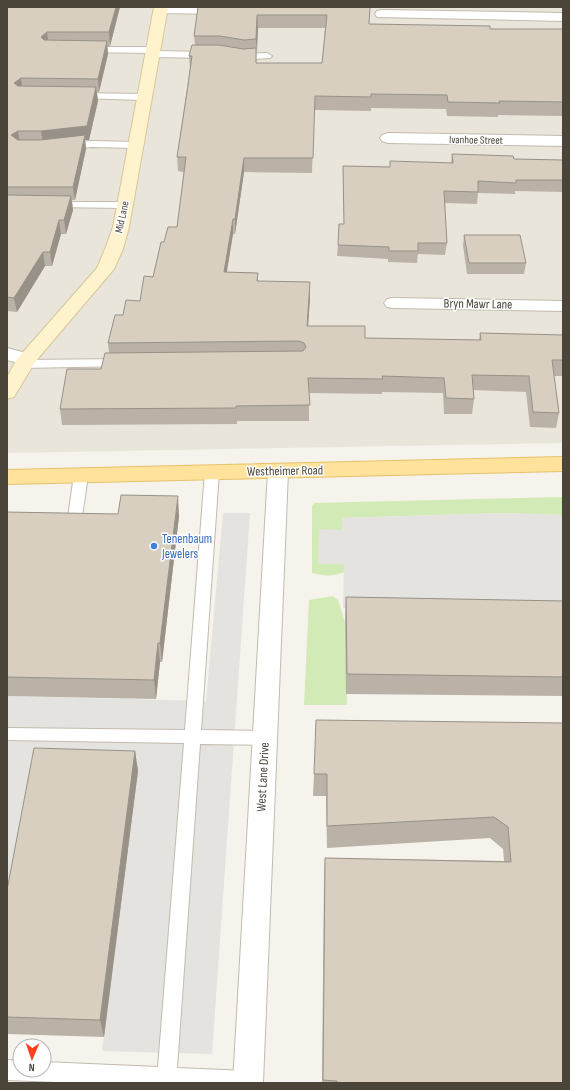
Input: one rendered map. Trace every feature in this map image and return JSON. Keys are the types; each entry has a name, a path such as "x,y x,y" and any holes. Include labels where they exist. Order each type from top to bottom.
{"main road":[{"name":"Westheimer Road","path":"7,478 563,464"}],"street":[{"name":"Mid Lane","path":"7,393 26,361 105,269 114,249 125,205 161,9"},
{"path":"382,14 563,17"},
{"name":"Ivanhoe Street","path":"388,138 563,141"},
{"name":"Bryn Mawr Lane","path":"393,303 563,306"},
{"path":"7,354 26,361"},
{"name":"West Lane Drive","path":"248,1082 278,471"}],"lane":[{"path":"161,9 223,11"},
{"path":"79,50 216,54"},
{"path":"231,56 244,58 267,56"},
{"path":"68,96 144,97"},
{"path":"57,147 92,144 136,144"},
{"path":"46,205 125,205"},
{"path":"26,361 134,363"},
{"path":"167,1078 212,472"},
{"path":"75,517 81,475"},
{"path":"7,734 265,738"},
{"path":"7,1070 248,1082"}],"shaded area":[{"path":"7,7 563,7 563,443 7,453"},
{"path":"223,513 250,513 212,1054 102,1051 138,771 7,936 7,696 206,701"},
{"path":"504,513 563,515 563,611 343,608 344,564 318,564 319,529 342,530 342,518"}],"green space":[{"path":"563,497 563,515 504,513 342,518 343,530 319,530 344,563 344,572 328,576 312,573 312,506 314,503"},
{"path":"333,596 338,600 345,622 347,705 304,705 309,600"}],"building":[{"path":"7,7 116,7 109,32 47,32 41,37 44,40 107,41 98,79 21,78 14,83 18,86 96,87 87,126 41,131 18,131 11,135 18,140 41,140 85,135 73,187 7,187"},
{"path":"198,7 370,7 369,24 490,26 490,29 563,29 563,102 448,102 447,95 371,94 371,97 315,96 313,158 244,158 235,219 233,219 224,272 258,273 257,281 310,282 307,326 365,326 365,338 481,340 480,333 563,335 563,360 552,360 559,413 533,412 529,376 472,375 474,399 446,398 444,378 382,376 383,379 308,378 310,405 236,406 236,408 60,409 67,369 101,369 105,353 303,351 306,347 304,343 299,341 108,343 115,315 123,315 126,300 140,301 144,276 153,277 161,242 164,242 168,227 177,227 186,157 177,157 192,56 189,56 192,45 219,45 243,49 256,48 256,63 322,63 327,15 257,15 256,39 244,40 220,36 194,36"},
{"path":"452,154 513,156 514,159 563,160 563,180 516,180 516,183 478,181 478,192 444,191 447,243 418,243 418,251 389,251 389,247 338,245 339,224 344,224 343,166 390,167 390,161 453,163"},
{"path":"7,195 71,196 64,220 59,220 50,252 43,252 14,298 7,297"},
{"path":"464,235 520,235 526,263 469,263"},
{"path":"121,495 178,496 154,680 7,677 7,512 118,514"},
{"path":"346,597 563,601 563,677 347,674"},
{"path":"316,720 563,723 563,1083 337,1083 337,1081 323,1080 325,858 511,862 508,827 494,817 327,826 327,774 314,774"},
{"path":"34,748 135,751 100,1020 7,1017 7,890"}],"place":[{"name":"Tenenbaum Jewelers","path":"154,546"}]}
